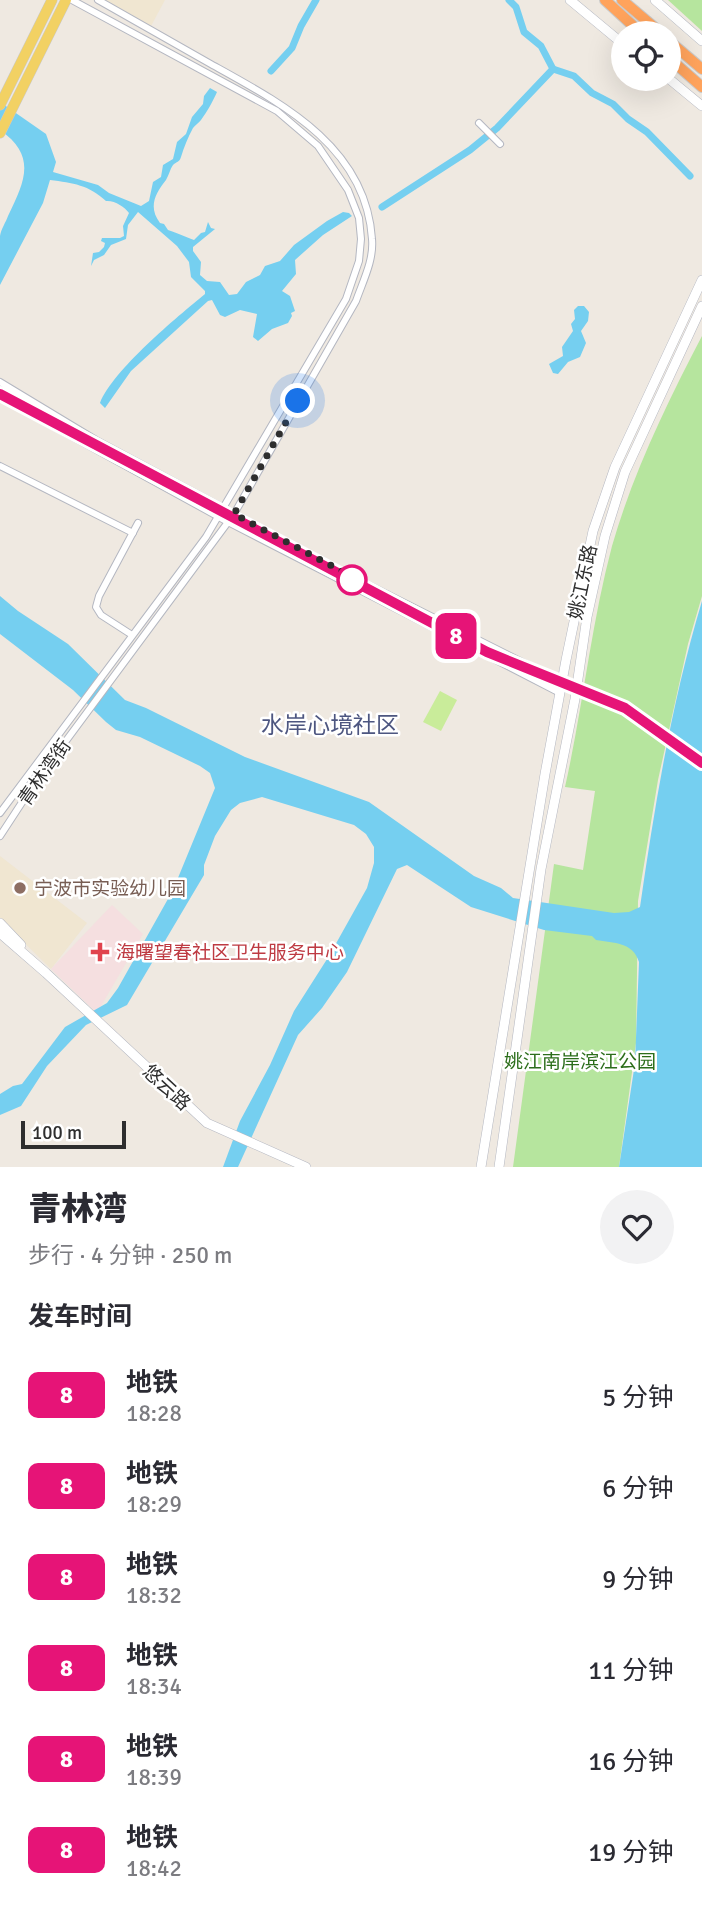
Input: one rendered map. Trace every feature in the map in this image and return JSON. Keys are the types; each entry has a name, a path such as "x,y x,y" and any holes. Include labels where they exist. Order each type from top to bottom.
{"highway":[{"path":"603,0 627,21"},
{"path":"622,0 647,21"},
{"path":"681,51 702,69"},
{"path":"681,68 702,87"}],"main road":[{"path":"2,100 52,0"},
{"path":"0,133 69,0"},
{"path":"570,0 611,34"},
{"path":"655,0 702,41"},
{"path":"681,88 702,106"},
{"name":"姚江东路","path":"481,1167 523,903 562,682 593,531 607,489 702,280"},
{"name":"姚江东路","path":"499,1167 536,907 575,699 587,617 605,536 625,472 702,306"},
{"path":"0,923 46,973"},
{"path":"0,933 46,973"},
{"name":"悠云路","path":"46,973 206,1123 306,1167"}],"street":[{"name":"青林湾街","path":"0,813 206,537 346,299 359,261 361,239 359,218 348,190 318,146 277,111 69,0"},
{"name":"青林湾街","path":"0,836 34,784 234,514 356,301 369,266 372,240 365,199 343,161 318,132 286,108 98,0"},
{"path":"479,123 500,145"},
{"path":"0,382 96,440 234,514 562,682"},
{"path":"0,397 218,517 560,693"},
{"path":"0,466 132,533"},
{"path":"132,635 101,615 96,607 99,596 138,523"}],"shaded area":[{"path":"102,0 165,0 151,26"},
{"name":"宁波市实验幼儿园","path":"0,856 87,923 51,969 0,919"},
{"name":"海曙望春社区卫生服务中心","path":"112,905 143,934 97,1013 51,969"}],"green space":[{"path":"668,0 702,0 702,31"},
{"name":"姚江南岸滨江公园","path":"702,336 702,596 688,644 658,780 638,901 636,1043 619,1167 513,1167 554,864 583,870 595,791 565,787 605,576 620,519 640,465"},
{"path":"440,691 457,700 441,731 423,722"}],"water":[{"path":"210,88 217,92 203,117 193,128 179,161 173,165 154,201 156,217 168,230 194,240 205,232 208,222 211,228 215,229 193,247 201,262 200,275 207,281 220,282 229,295 237,294 246,282 260,275 265,266 280,261 294,245 327,221 343,212 352,216 323,235 295,260 296,274 282,291 290,296 295,311 291,313 288,323 272,329 258,341 253,337 257,314 240,310 225,317 220,315 212,300 208,301 131,371 105,408 100,403 118,375 147,345 205,294 205,291 191,277 189,262 177,246 138,212 128,225 126,239 111,245 91,266 93,253 104,247 102,238 124,236 123,226 129,213 119,204 106,201 87,188 50,180 43,203 0,285 1,233 19,191 24,170 19,149 0,130 0,102 46,134 56,162 53,172 98,185 109,193 141,206 149,201 153,182 161,177 163,165 173,159 177,142 186,134 192,117 203,104 204,96"},
{"path":"578,306 584,306 589,312 588,321 581,331 586,343 580,357 568,362 558,374 553,373 549,364 563,356 562,347 573,331 571,324 575,319 574,310"},
{"path":"0,596 68,644 125,700 245,757 369,802 474,876 501,888 513,898 614,913 629,912 640,907 665,752 702,601 702,1167 619,1167 635,1063 639,962 636,955 628,947 596,940 592,936 544,930 471,907 407,865 397,869 347,972 322,1008 298,1035 238,1167 223,1167 240,1121 270,1065 294,1011 367,888 374,863 374,847 366,834 354,825 262,797 240,803 231,810 215,836 204,865 204,875 127,1005 86,1025 47,1066 21,1106 0,1115 0,1094 22,1084 65,1027 107,1003 118,988 173,890 215,788 210,773 200,766 140,737 116,730 73,690 0,634"}],"waterway":[{"path":"271,71 292,48 316,0"},
{"path":"509,0 516,7 524,32 541,46 553,69 574,76 592,93 613,104 647,132 690,176"},
{"path":"382,207 470,150 497,128 553,69"}],"metro line":[{"name":"8","path":"0,394 487,652 625,708 702,763"}],"place":[{"name":"宁波市实验幼儿园","path":"20,888"},
{"name":"海曙望春社区卫生服务中心","path":"100,952"}],"district":[{"name":"水岸心境社区","path":"330,725"}],"route":[{"path":"298,401 234,514 349,575 352,580"}]}
